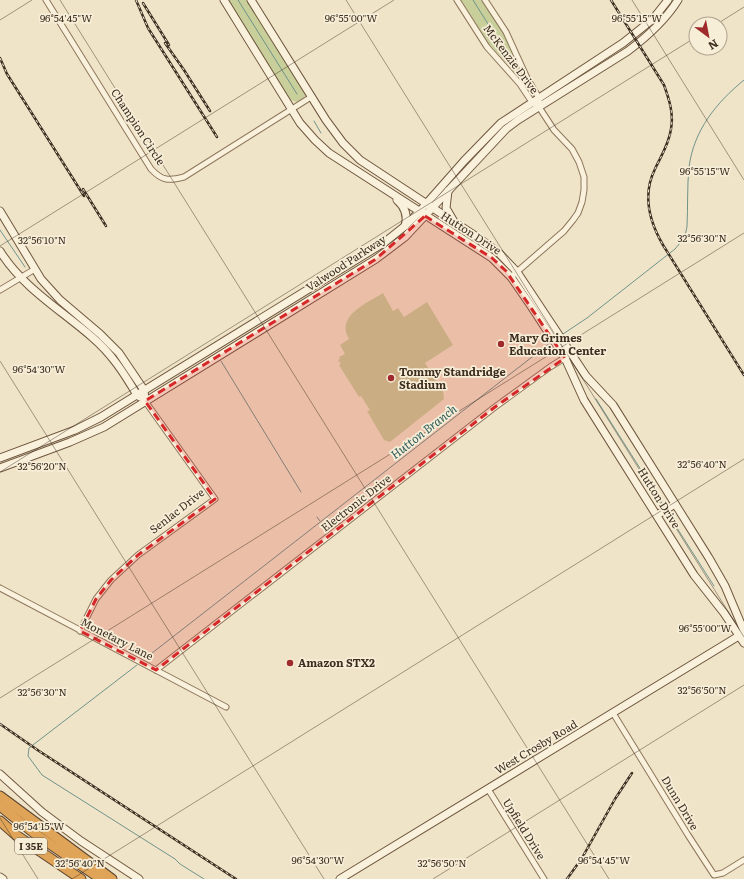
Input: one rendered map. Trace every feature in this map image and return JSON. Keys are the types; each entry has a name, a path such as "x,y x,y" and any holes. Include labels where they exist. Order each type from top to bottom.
{"highway":[{"path":"0,790 15,807"},
{"name":"I 35E","path":"0,796 112,879"},
{"path":"0,806 34,833 101,879"},
{"name":"I 35E","path":"0,821 16,835 81,879"}],"street":[{"name":"Champion Circle","path":"46,0 151,169 156,175 166,180 174,180 184,177 311,97"},
{"name":"Hutton Drive","path":"224,0 300,122 315,140 329,153 492,258 514,274"},
{"name":"Hutton Drive","path":"251,0 311,97 343,143 360,160 480,238 499,253 566,353 612,405 675,504 724,586 742,633 744,643"},
{"name":"McKenzie Drive","path":"457,0 488,47 516,79 532,102 539,107 554,130 572,149 582,168 584,194 581,207 573,220 564,231 514,274"},
{"name":"McKenzie Drive","path":"485,0 506,32 527,78 539,98 539,107"},
{"name":"Valwood Parkway","path":"0,468 86,436 104,427 389,250 405,237 425,216 429,206 488,134 501,122 624,43 653,19 668,0"},
{"name":"Valwood Parkway","path":"2,457 82,427 137,395 385,242 405,226 419,212 429,206 448,190 506,129 639,43 670,13 678,0"},
{"path":"448,190 446,208 454,222"},
{"path":"388,191 404,208 406,214 405,226"},
{"name":"Senlac Drive","path":"0,211 41,279 56,296 95,334 121,369 137,395 145,401 215,499 138,555 111,580 96,599 80,631"},
{"name":"Senlac Drive","path":"0,251 11,267 41,295 119,353 144,390 145,401"},
{"path":"0,290 35,269"},
{"path":"319,283 325,291"},
{"path":"220,344 225,353"},
{"name":"Hutton Drive","path":"566,353 584,400 694,575 742,633"},
{"name":"Electronic Drive","path":"156,670 495,407 550,367 566,353"},
{"path":"82,427 86,436"},
{"path":"2,457 8,466"},
{"path":"657,515 675,504"},
{"name":"Monetary Lane","path":"0,588 226,707"},
{"name":"West Crosby Road","path":"340,879 742,633"},
{"name":"Dunn Drive","path":"613,713 714,875 723,873 744,860"},
{"path":"0,774 42,812 81,841 139,879"},
{"name":"Upfield Drive","path":"488,789 544,879"}],"highlighted area":[{"path":"425,216 492,258 506,271 565,358 495,407 156,670 80,631 96,599 111,580 138,555 215,499 145,401 376,259"}],"green space":[{"path":"228,0 249,0 306,92 300,101 295,102 290,99"},
{"path":"461,0 483,0 508,41 519,68 532,93 531,94 513,70 489,44"},
{"name":"Tommy Standridge Stadium","path":"383,293 393,311 398,308 404,317 427,302 453,345 425,363 443,391 444,399 390,442 384,440 367,411 370,410 361,396 359,397 339,365 341,364 338,360 340,359 339,357 345,354 340,345 349,339 346,331 346,324 349,317 362,306"}],"waterway":[{"path":"238,0 297,94"},
{"path":"473,0 505,51"},
{"name":"Hutton Branch","path":"563,334 587,318 675,249 681,241 686,233 689,167 696,141 708,118 724,98 744,80"},
{"path":"314,121 321,133"},
{"path":"0,230 25,267"},
{"path":"557,338 562,346"},
{"name":"Hutton Branch","path":"147,657 550,343"},
{"path":"221,361 301,492"},
{"path":"596,399 662,503"},
{"path":"668,514 714,586"},
{"name":"Hutton Branch","path":"317,517 320,521"},
{"path":"137,665 29,748 28,756 42,775 204,879"}],"railway":[{"path":"136,0 148,28 217,137"},
{"path":"611,0 664,85 668,96 672,118 670,134 667,145 651,179 649,188 649,208 654,227 663,245 744,375"},
{"path":"143,3 169,45"},
{"path":"165,43 210,111"},
{"path":"0,58 7,74 84,196"},
{"path":"83,189 106,226"},
{"path":"0,724 236,879"},
{"path":"567,879 582,858 615,799 632,773"}],"place":[{"name":"Mary Grimes Education Center","path":"501,344"},
{"name":"Tommy Standridge Stadium","path":"391,378"},
{"name":"Amazon STX2","path":"290,663"}]}
